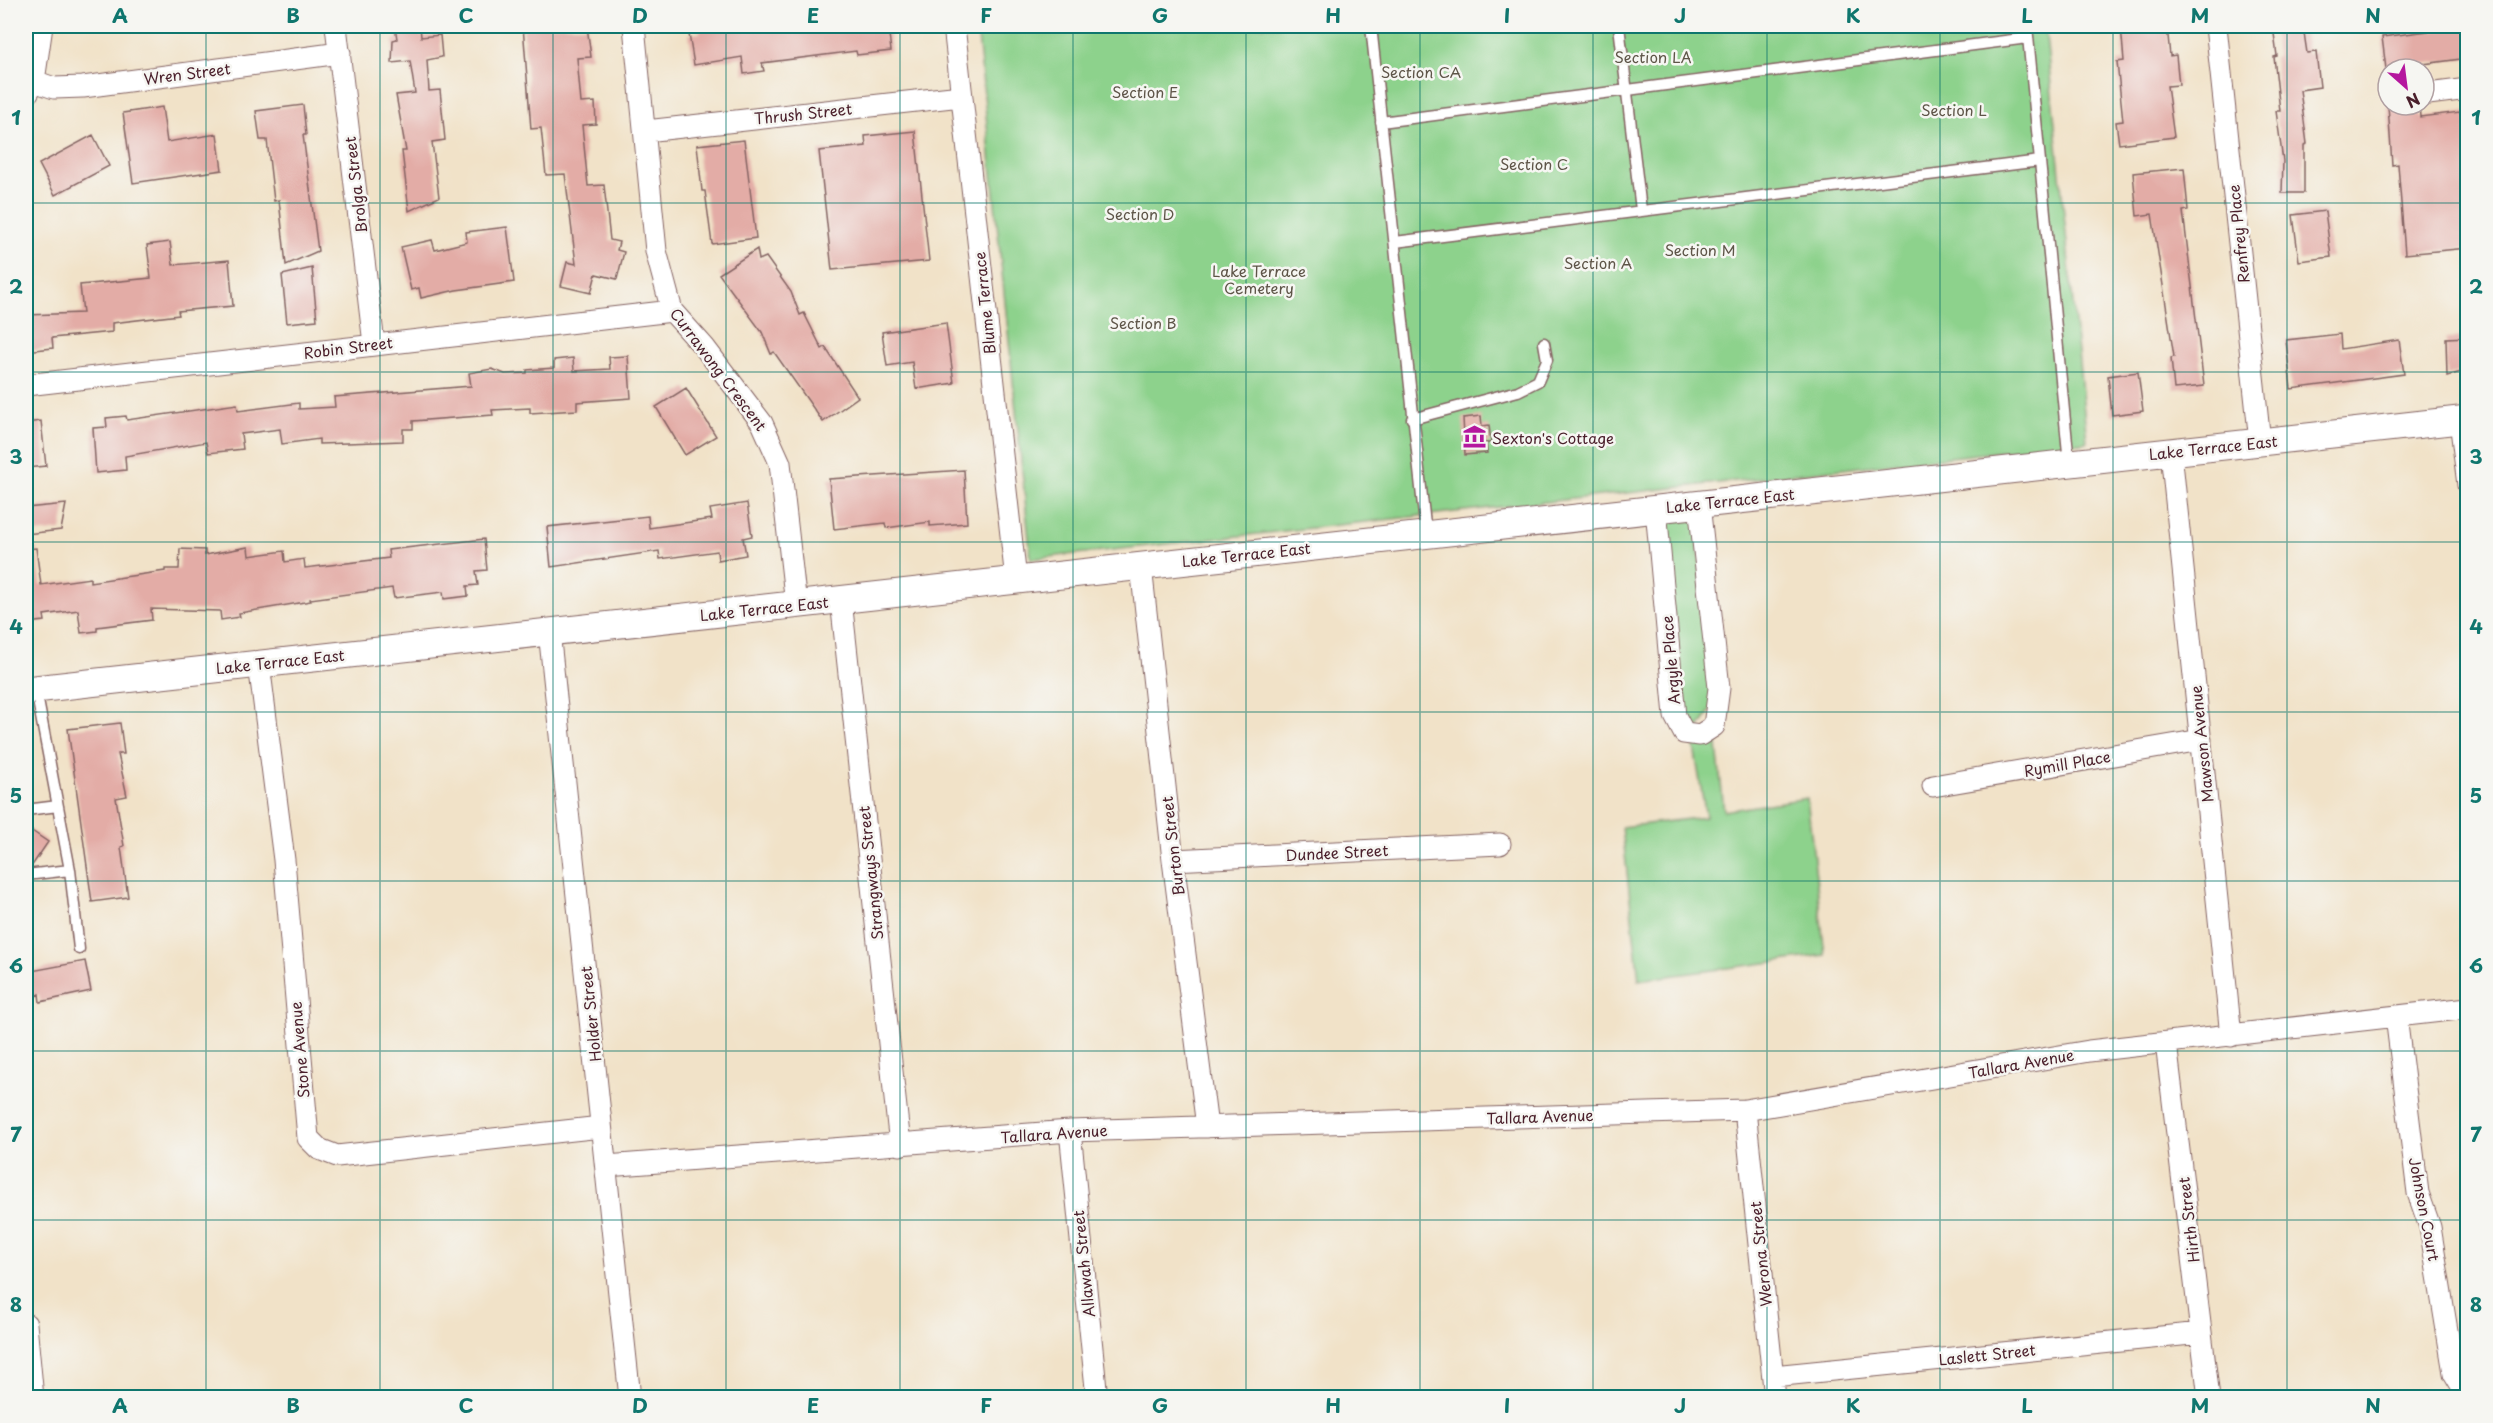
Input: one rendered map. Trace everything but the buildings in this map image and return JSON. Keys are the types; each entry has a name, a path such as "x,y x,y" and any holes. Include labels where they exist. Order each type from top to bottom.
{"street":[{"path":"30,89 42,26"},
{"name":"Brolga Street","path":"336,26 374,344"},
{"name":"Currawong Crescent","path":"634,26 656,251 672,311 705,348 762,423 771,441 780,463 796,605"},
{"name":"Blume Terrace","path":"954,26 1016,580"},
{"name":"Renfrey Place","path":"2216,26 2260,442"},
{"name":"Wren Street","path":"30,89 82,87 340,53"},
{"path":"2436,93 2468,89"},
{"name":"Thrush Street","path":"646,131 961,96"},
{"name":"Robin Street","path":"26,385 672,311"},
{"path":"2464,419 2468,485"},
{"name":"Lake Terrace East","path":"31,689 2464,419"},
{"name":"Mawson Avenue","path":"2171,452 2231,1036"},
{"name":"Argyle Place","path":"1656,509 1676,716 1684,733 1700,735 1714,726 1719,688 1699,504"},
{"name":"Burton Street","path":"1141,566 1173,860 1207,1126"},
{"name":"Strangways Street","path":"841,600 900,1145"},
{"name":"Holder Street","path":"549,631 630,1398"},
{"name":"Stone Avenue","path":"259,664 284,860 308,1138 319,1149 337,1156 601,1127"},
{"name":"Rymill Place","path":"1933,786 2201,740"},
{"name":"Dundee Street","path":"1173,860 1500,844"},
{"name":"Tallara Avenue","path":"606,1166 1070,1131 1745,1110 2089,1051 2468,1008"},
{"name":"Johnson Court","path":"2396,1017 2418,1193 2430,1227 2454,1372 2468,1396"},
{"name":"Hirth Street","path":"2166,1043 2209,1398"},
{"name":"Werona Street","path":"1745,1110 1775,1398"},
{"name":"Allawah Street","path":"1070,1131 1097,1398"},
{"path":"26,1324 33,1398"},
{"name":"Laslett Street","path":"1773,1376 2201,1333"}],"lane":[{"path":"1371,26 1426,534"},
{"path":"1619,26 1641,210"},
{"path":"2027,26 2069,463"},
{"path":"1381,122 2028,38"},
{"path":"1395,242 2040,161"},
{"path":"1413,419 1518,391 1538,381 1547,360 1544,343"},
{"path":"31,689 70,870 79,949"},
{"path":"26,810 58,806"},
{"path":"26,875 70,870"}],"green space":[{"name":"Lake Terrace Cemetery","path":"977,26 2045,26 2087,442 1031,559"},
{"path":"1695,507 1713,707 1698,730 1680,715 1661,512"},
{"path":"1716,737 1724,811 1807,798 1825,955 1639,980 1622,827 1706,817 1693,741"}],"place":[{"name":"Sexton's Cottage","path":"1474,437"}],"park label":[{"name":"Section LA","path":"1653,56"},
{"name":"Section CA","path":"1421,71"},
{"name":"Section E","path":"1145,91"},
{"name":"Section L","path":"1954,109"},
{"name":"Section C","path":"1534,163"},
{"name":"Section D","path":"1140,213"},
{"name":"Section M","path":"1700,249"},
{"name":"Section A","path":"1598,262"},
{"name":"Section B","path":"1143,322"}]}
